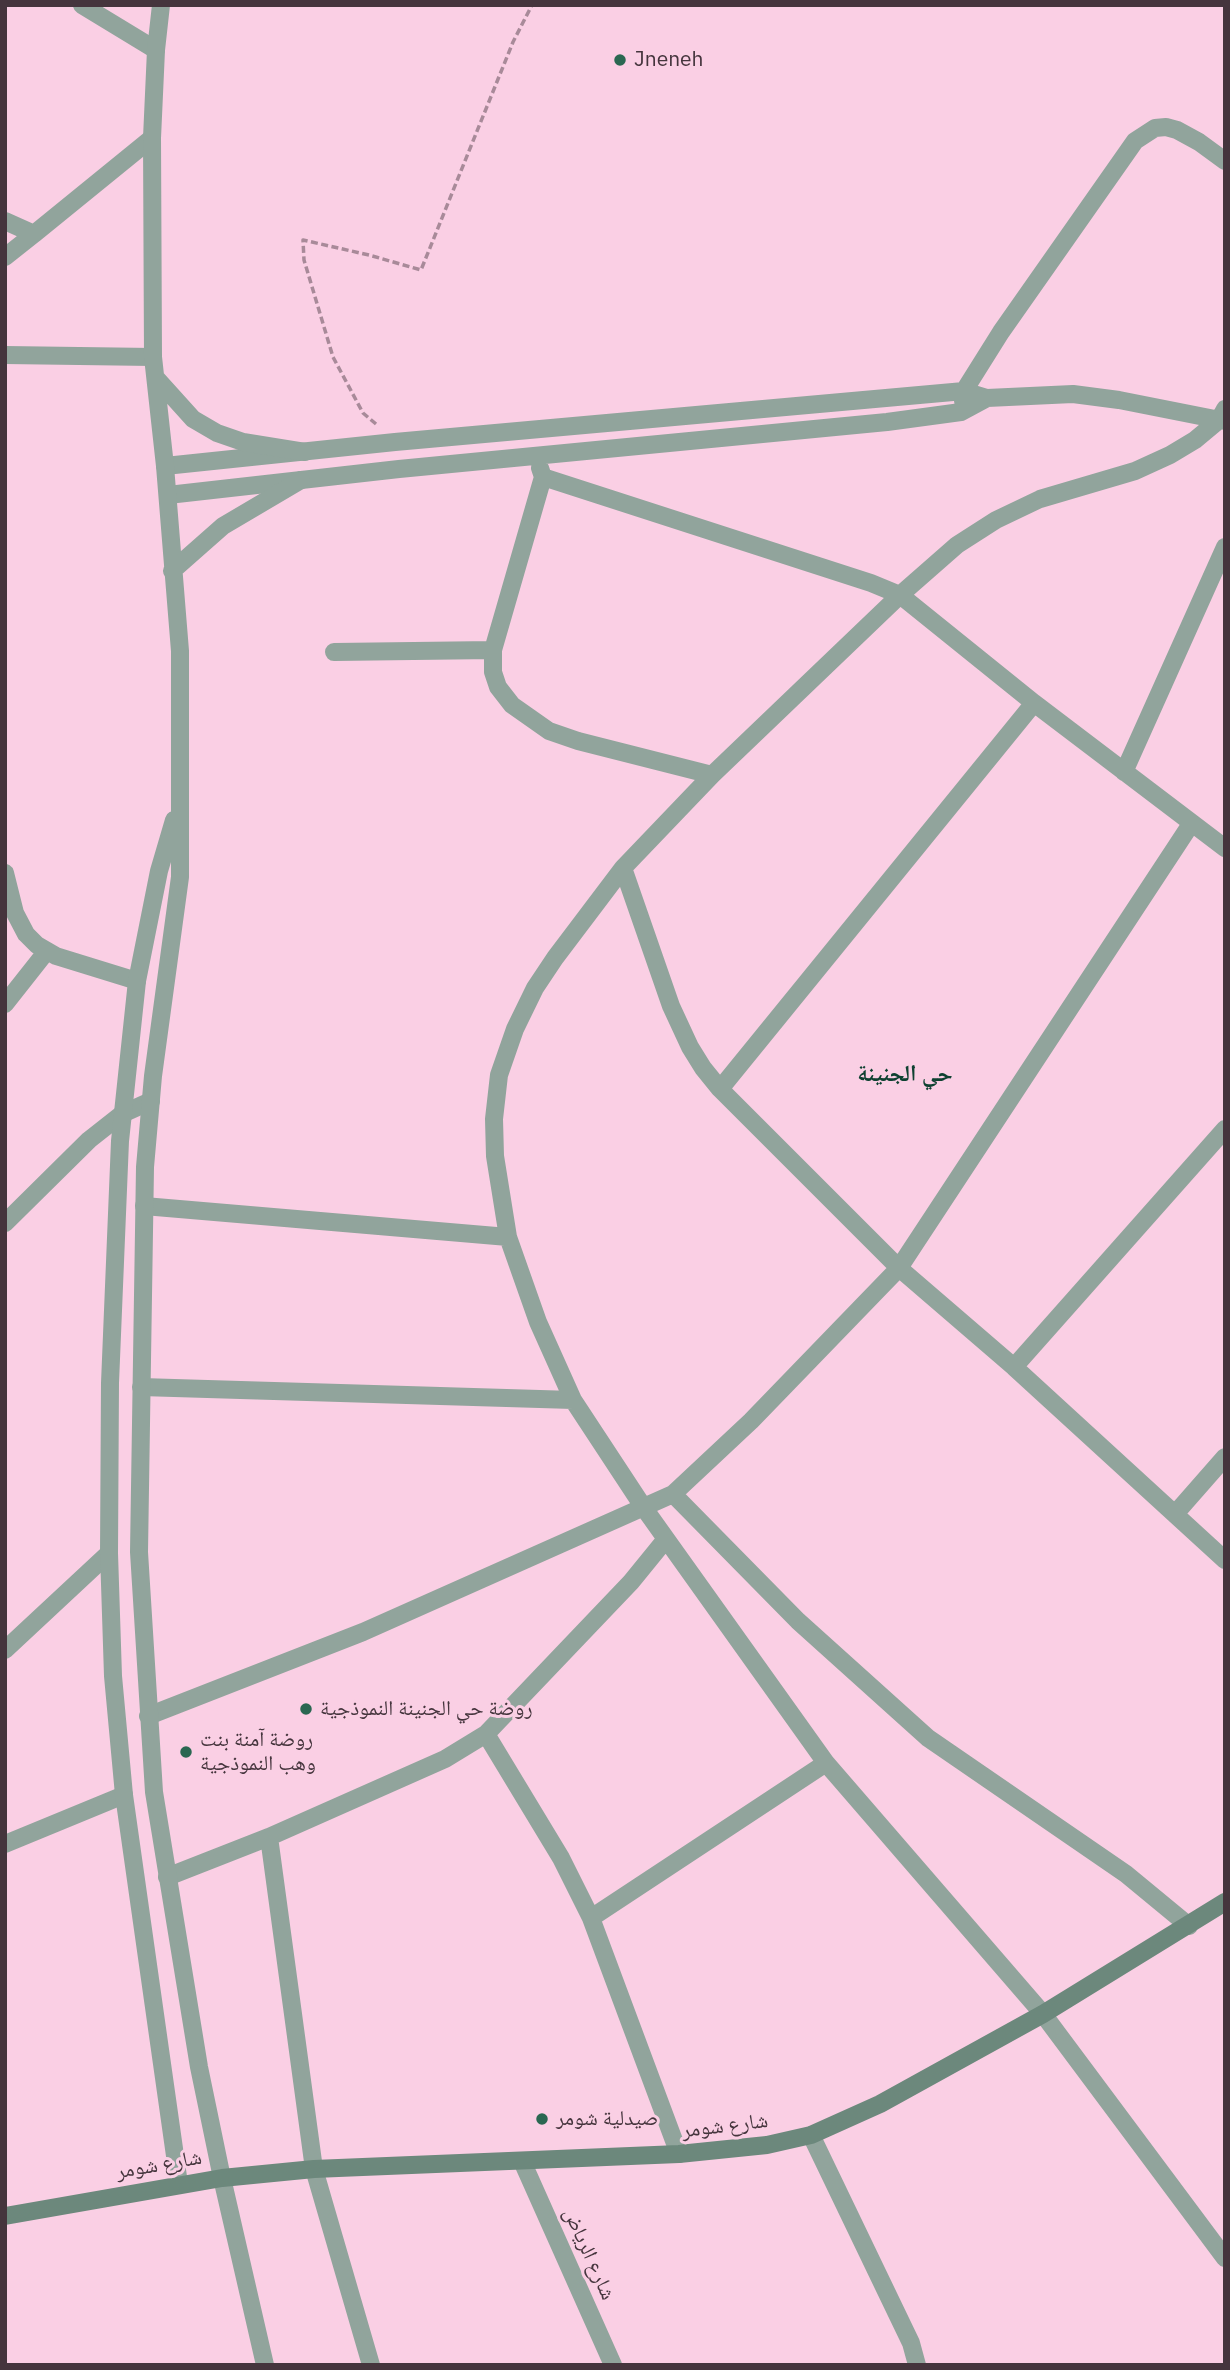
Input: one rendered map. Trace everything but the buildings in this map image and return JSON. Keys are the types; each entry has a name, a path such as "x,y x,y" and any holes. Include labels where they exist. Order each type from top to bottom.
{"main road":[{"name":"شارع شومر","path":"5,2216 222,2178 314,2169 678,2154 766,2145 811,2135 880,2104 1043,2014 1225,1902"}],"street":[{"path":"82,5 156,50"},
{"path":"161,5 152,138 153,357 180,651 180,877 151,1101 144,1206 139,1552 154,1792 199,2067 260,2364"},
{"path":"961,412 964,391 1014,312 1135,141 1155,128 1166,127 1199,142 1225,161"},
{"path":"5,257 152,138"},
{"path":"5,221 34,234"},
{"path":"5,355 153,357"},
{"path":"156,378 193,419 216,433 243,442 305,452"},
{"path":"165,466 396,442 964,391 988,398 1073,394 1223,417"},
{"path":"167,495 535,455 887,422 961,412 988,398"},
{"path":"1223,417 1195,440 1135,471 1041,499 996,520 957,545 900,595 712,775 623,868 535,988 515,1029 499,1075 495,1119 495,1156 508,1237 538,1322 573,1400 644,1508 826,1763 1043,2014 1223,2252"},
{"path":"529,430 543,477 493,650 493,672 502,694 527,717 549,732 712,775"},
{"path":"543,477 871,583 900,595 1034,704 1225,848"},
{"path":"172,571 223,526 301,480"},
{"path":"1124,772 1225,547"},
{"path":"334,652 493,650"},
{"path":"720,1089 1034,704"},
{"path":"179,2184 124,1795 113,1676 109,1553 111,1356 122,1114 137,981 159,871 180,800"},
{"path":"148,1716 363,1632 673,1494 751,1421 899,1268 1191,824"},
{"path":"623,868 671,1006 690,1047 720,1089 899,1268 1014,1367 1225,1560"},
{"path":"5,873 15,913 26,934 46,951 137,981"},
{"path":"5,1004 46,951"},
{"path":"5,1223 72,1156 122,1114 151,1101"},
{"path":"1014,1367 1225,1129"},
{"path":"144,1206 508,1237"},
{"path":"141,1387 573,1400"},
{"path":"1175,1514 1225,1457"},
{"path":"673,1494 797,1621 928,1738 1126,1874 1189,1926"},
{"path":"167,1877 268,1837 445,1759 486,1734 597,1618 666,1539"},
{"path":"5,1650 109,1553"},
{"path":"486,1734 561,1858 592,1918 678,2154"},
{"path":"592,1918 826,1763"},
{"path":"5,1844 124,1795"},
{"path":"268,1837 314,2169 371,2365"},
{"path":"811,2135 911,2343 917,2365"},
{"name":"شارع الرياض","path":"522,2161 613,2365"}],"path":[{"path":"396,442 363,413 333,357 304,260 303,240 369,255 421,271 508,54 532,5"}],"place":[{"name":"Jneneh","path":"620,60"},
{"name":"روضة حي الجنينة النموذجية","path":"306,1709"},
{"name":"روضة آمنة بنت وهب النموذجية","path":"186,1752"},
{"name":"صيدلية شومر","path":"542,2119"}],"district":[{"name":"حي الجنينة","path":"905,1074"}]}
